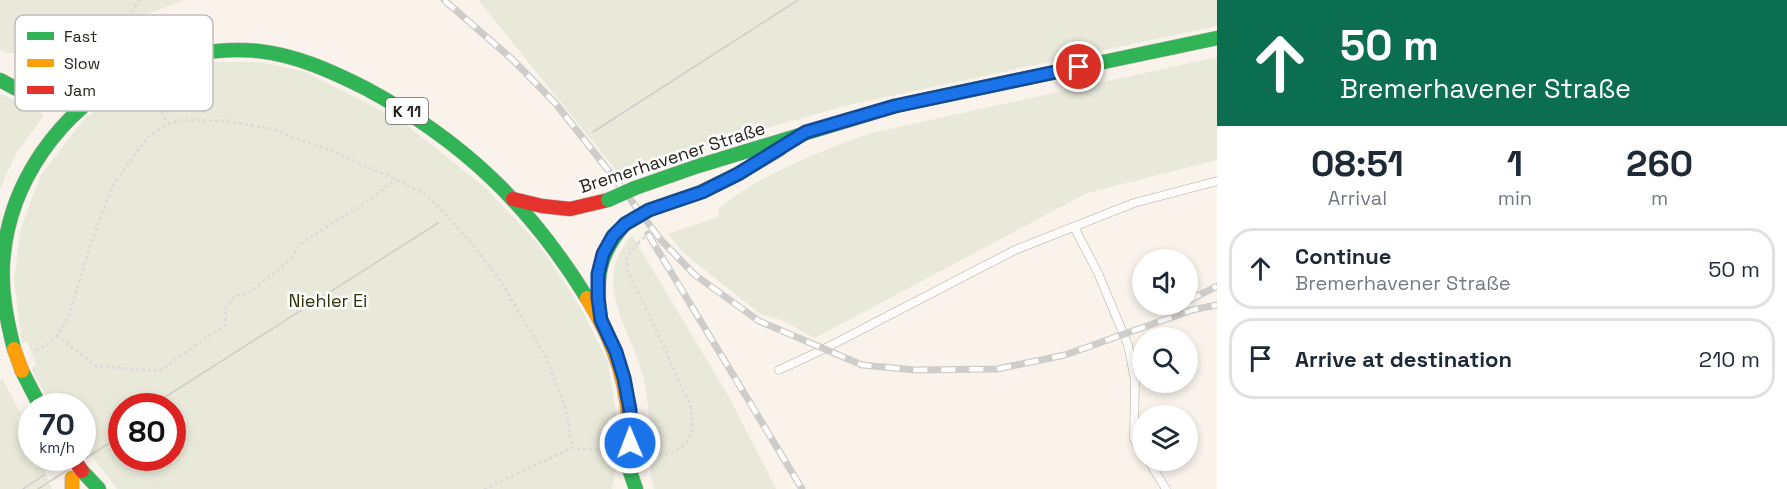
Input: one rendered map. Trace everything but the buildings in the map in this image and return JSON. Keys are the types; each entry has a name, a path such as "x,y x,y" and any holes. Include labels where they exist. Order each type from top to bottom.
{"main road":[{"name":"Bremerhavener Straße","path":"513,199 542,206 570,209 608,200 698,166 895,106 1217,38"},
{"name":"K 11","path":"213,51 259,51 281,55 334,73 401,108 451,141 513,199 564,260 601,320 616,352 630,410 630,443 624,489"},
{"path":"0,80 15,88"},
{"name":"K 11","path":"33,393 14,349 5,311 2,258 17,200 29,174 44,149 80,111"},
{"name":"Bremerhavener Straße","path":"601,320 598,274 603,254 613,236 625,224 649,210 702,192 738,174 806,132"},
{"path":"628,466 636,489"},
{"path":"76,479 99,489"}],"lane":[{"path":"779,370 1015,250 1134,203 1217,181"},
{"path":"1074,227 1098,273 1128,345 1135,380 1135,405"},
{"path":"1155,471 1166,489"}],"path":[{"path":"30,354 45,346 57,335 68,318 92,240 113,185 147,138 167,123 182,120 228,121 271,129 330,150 426,195 468,239 498,277 546,357 566,409 572,448 484,489"},
{"path":"57,335 95,366 159,371 225,325 226,307 235,296 249,293 291,259 300,244 374,196 395,179"},
{"path":"638,243 628,253 626,264 629,275 668,355 692,412 692,431"}],"green space":[{"path":"0,0 185,0 145,15 15,15 15,53 7,53 0,49"},
{"path":"478,0 1217,0 1217,26 853,104 731,138 619,174"},
{"path":"1217,57 1217,160 1087,193 815,338 781,320 760,314 691,259 668,234 718,217 719,208 749,187 782,169 871,133"},
{"name":"Niehler Ei","path":"213,62 260,62 306,72 403,122 486,188 540,246 580,306 608,362 620,441 614,441 611,466 616,467 612,489 117,489 96,461 96,393 44,393 31,368 36,365 27,342 22,343 14,280 20,231 40,176 83,120 96,111 213,111"},
{"path":"0,94 15,100 15,111 40,111 44,115 16,154 0,189"},
{"path":"632,235 728,395 776,489 654,489 651,478 649,417 644,381 639,362 617,307 614,289 614,271 619,253"},
{"path":"3,379 18,409 18,471 44,471 52,489 0,489 0,380"}],"tram line":[{"path":"593,132 798,0"},
{"path":"171,393 438,223"},
{"path":"38,489 108,444"},
{"path":"23,489 44,475"}],"railway":[{"path":"444,0 513,60 556,104 661,240 695,275 759,321 862,365 915,370 997,369 1065,355 1192,310 1217,305"},
{"path":"648,234 802,489"},
{"path":"1198,296 1217,286"}],"traffic: fast":[{"path":"635,188 698,166 895,106 1217,38"},
{"path":"213,51 258,51 300,60 365,88 400,108 463,153 491,177 541,233 587,298"},
{"path":"0,80 15,88"},
{"path":"14,349 3,285 7,233 15,205 42,152 79,111"},
{"path":"649,210 701,192 738,174 780,149"},
{"path":"608,200 635,188"},
{"path":"625,224 649,210"},
{"path":"600,317 598,290 601,267 609,246 625,224"},
{"path":"22,371 33,393"},
{"path":"628,466 636,489"},
{"path":"82,471 99,489"}],"traffic: slow":[{"path":"587,298 606,333 619,367 627,403 630,443"},
{"path":"14,349 22,371"},
{"path":"628,466 630,443"},
{"path":"72,478 72,489"}],"traffic: jam":[{"path":"513,199 542,206 570,209 608,200"}],"route":[{"path":"630,443 630,410 624,378 616,352 601,320 598,298 598,274 603,254 613,236 625,224 649,210 702,192 738,174 806,132 895,106 1079,67"}]}
